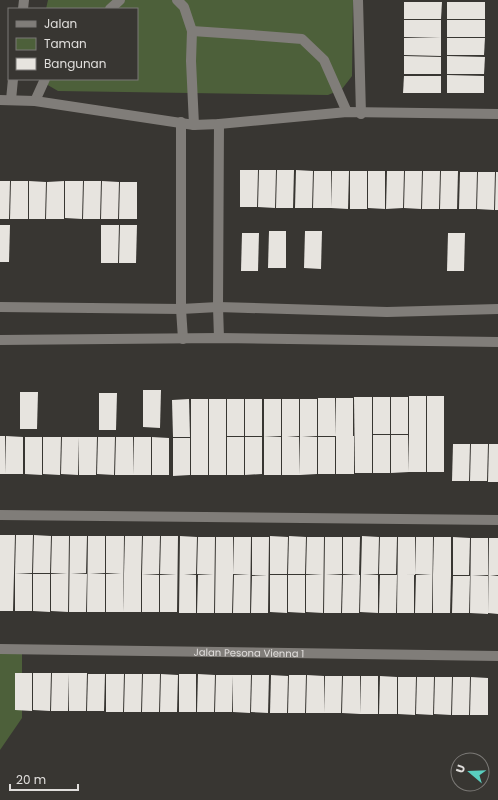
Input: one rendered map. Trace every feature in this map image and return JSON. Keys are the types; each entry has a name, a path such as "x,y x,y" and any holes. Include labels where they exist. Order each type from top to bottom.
{"street":[{"path":"111,8 120,0"},
{"path":"177,0 184,7 192,31 191,61 194,126"},
{"path":"358,0 361,114"},
{"path":"192,31 302,40 324,60 347,112"},
{"path":"11,100 13,80"},
{"path":"35,101 45,80"},
{"path":"0,100 35,101 181,122 194,126 347,112 361,114 498,114"},
{"path":"181,122 183,339"},
{"path":"219,124 219,338"},
{"path":"0,307 182,309 218,307 387,312 498,309"},
{"path":"0,340 219,338 498,342"},
{"path":"0,515 498,520"},
{"name":"Jalan Pesona Vienna 1","path":"0,649 498,656"}],"green space":[{"path":"48,0 353,0 352,76 342,89 328,95 58,91 46,84 45,80 138,80 138,8 46,8"},
{"path":"0,646 22,646 22,718 0,750"}],"building":[{"path":"404,2 442,2 441,19 404,19"},
{"path":"447,2 485,2 485,19 447,19"},
{"path":"404,20 441,20 441,38 404,37"},
{"path":"447,20 485,20 485,37 447,37"},
{"path":"404,38 441,38 441,56 404,55"},
{"path":"447,38 485,38 484,55 447,55"},
{"path":"404,56 441,57 441,74 404,74"},
{"path":"447,56 485,57 484,74 447,74"},
{"path":"447,75 484,76 484,93 447,93"},
{"path":"404,76 441,76 441,93 403,93"},
{"path":"240,170 258,170 257,207 240,207"},
{"path":"259,170 276,170 275,208 258,207"},
{"path":"277,170 294,170 293,208 276,208"},
{"path":"296,170 313,171 312,208 295,208"},
{"path":"314,171 331,171 331,208 313,208"},
{"path":"332,171 349,171 348,209 331,208"},
{"path":"350,171 367,171 367,209 350,209"},
{"path":"368,171 385,171 385,209 368,208"},
{"path":"387,171 404,171 403,208 386,209"},
{"path":"405,171 422,171 421,209 404,208"},
{"path":"423,171 440,171 439,209 422,209"},
{"path":"441,171 458,171 457,209 440,209"},
{"path":"460,172 477,172 476,209 459,209"},
{"path":"478,172 495,172 494,210 477,209"},
{"path":"496,172 498,172 498,210 495,210"},
{"path":"0,181 10,181 9,219 0,219"},
{"path":"11,181 28,181 28,219 10,219"},
{"path":"29,181 46,182 45,219 29,219"},
{"path":"64,181 64,219 46,219 47,182"},
{"path":"65,181 83,181 82,219 65,218"},
{"path":"84,181 101,181 100,219 83,219"},
{"path":"102,181 119,182 118,219 101,219"},
{"path":"120,182 137,182 137,219 119,219"},
{"path":"0,225 10,225 9,262 0,262"},
{"path":"101,225 119,225 118,263 101,263"},
{"path":"120,225 137,225 136,263 119,263"},
{"path":"269,231 286,231 286,268 268,268"},
{"path":"305,231 322,231 321,269 304,268"},
{"path":"242,233 259,233 258,271 241,271"},
{"path":"448,233 465,233 464,271 447,271"},
{"path":"143,390 161,390 160,428 143,427"},
{"path":"20,392 38,392 37,429 20,429"},
{"path":"99,393 117,393 116,430 99,430"},
{"path":"409,396 426,396 426,472 409,472"},
{"path":"427,396 444,396 444,472 427,472"},
{"path":"354,397 372,397 372,473 355,473"},
{"path":"373,397 390,397 390,434 373,434"},
{"path":"391,397 408,397 408,434 391,434"},
{"path":"318,398 335,398 336,436 318,436"},
{"path":"336,398 353,398 353,436 336,436"},
{"path":"189,399 190,437 173,437 172,400"},
{"path":"191,399 208,399 208,475 191,475"},
{"path":"209,399 226,399 226,475 209,475"},
{"path":"227,399 244,399 244,436 227,436"},
{"path":"245,399 262,399 262,436 245,436"},
{"path":"264,399 281,399 281,436 264,437"},
{"path":"282,399 299,399 299,436 287,436 299,437 300,475 282,475"},
{"path":"300,399 317,399 317,436 302,436 317,437 317,474 300,475"},
{"path":"373,435 390,435 390,473 373,473"},
{"path":"391,435 408,435 409,472 391,473"},
{"path":"0,436 5,436 5,474 0,474"},
{"path":"6,436 23,437 23,474 5,474"},
{"path":"336,436 354,436 354,474 336,474"},
{"path":"25,437 42,437 42,475 25,474"},
{"path":"43,437 61,437 60,475 43,474"},
{"path":"62,437 79,437 78,475 61,474"},
{"path":"79,437 97,437 96,475 79,475"},
{"path":"98,437 115,437 114,475 97,474"},
{"path":"116,437 133,437 133,475 115,475"},
{"path":"134,437 151,437 151,475 133,475"},
{"path":"152,437 169,438 169,475 152,475"},
{"path":"227,437 244,437 244,475 227,475"},
{"path":"245,437 262,437 262,474 245,475"},
{"path":"264,437 281,437 281,475 264,475"},
{"path":"318,437 335,437 335,474 318,474"},
{"path":"173,438 190,438 190,475 173,476"},
{"path":"453,444 470,444 469,481 452,481"},
{"path":"471,444 488,444 487,481 470,481"},
{"path":"489,444 498,444 498,482 488,482"},
{"path":"0,535 15,535 13,611 0,611"},
{"path":"16,535 33,535 32,573 15,573"},
{"path":"34,535 51,536 50,573 33,573"},
{"path":"52,536 69,536 68,612 51,611 51,574 67,574 51,573"},
{"path":"70,536 87,536 86,573 71,573 87,574 86,612 69,612"},
{"path":"88,536 105,536 105,573 90,574 105,574 105,612 87,612"},
{"path":"106,536 124,536 123,612 106,612 106,574 121,574 106,573"},
{"path":"125,536 142,536 141,574 124,574"},
{"path":"143,536 160,536 159,574 142,574"},
{"path":"161,536 178,536 177,612 160,612 160,575 176,574 160,574"},
{"path":"180,536 197,537 196,574 184,574 196,575 196,613 179,613"},
{"path":"270,536 288,537 287,574 270,574"},
{"path":"289,536 306,537 305,574 288,574"},
{"path":"362,536 379,537 378,574 363,574 378,575 378,613 360,612"},
{"path":"198,537 215,537 214,613 197,613 198,575 213,575 197,574"},
{"path":"216,537 233,537 232,613 215,613"},
{"path":"234,537 251,537 250,613 233,613 234,575 249,575 233,574"},
{"path":"252,537 269,537 268,613 251,613 252,576 267,575 252,575"},
{"path":"307,537 324,537 323,613 306,612 306,575 322,574 306,574"},
{"path":"325,537 342,537 342,574 326,575 342,575 341,613 324,613"},
{"path":"343,537 360,537 359,575 343,574"},
{"path":"380,537 397,537 396,574 379,574"},
{"path":"398,537 415,537 415,575 402,574 414,575 414,613 397,613"},
{"path":"416,537 433,537 432,613 415,613 416,575 431,575 415,574"},
{"path":"434,537 451,537 451,575 433,575"},
{"path":"453,537 470,538 469,575 453,575"},
{"path":"471,538 488,538 488,575 472,575 488,576 488,614 470,613"},
{"path":"489,538 498,538 498,575 490,576 498,576 498,614 488,613"},
{"path":"15,573 32,574 32,611 15,611"},
{"path":"33,574 50,574 50,612 33,611"},
{"path":"124,574 141,574 141,612 123,612"},
{"path":"142,574 159,575 159,612 142,612"},
{"path":"270,575 287,575 287,613 270,612"},
{"path":"288,575 305,575 305,613 288,612"},
{"path":"343,575 360,575 359,613 342,613"},
{"path":"380,575 397,575 396,613 379,613"},
{"path":"433,575 451,575 450,613 433,613"},
{"path":"453,576 470,576 469,613 452,613"},
{"path":"15,673 32,673 32,711 15,710"},
{"path":"33,673 51,673 50,711 33,710"},
{"path":"52,673 69,673 68,711 51,711"},
{"path":"69,673 87,673 86,711 69,711"},
{"path":"88,674 105,674 104,711 87,711"},
{"path":"106,674 124,674 123,712 106,712"},
{"path":"125,674 142,674 141,712 124,712"},
{"path":"143,674 160,674 159,712 142,712"},
{"path":"161,674 178,675 177,712 160,712"},
{"path":"179,674 196,674 196,712 179,712"},
{"path":"198,674 215,675 214,712 197,712"},
{"path":"216,675 233,675 232,712 215,712"},
{"path":"233,675 251,675 250,713 233,712"},
{"path":"252,675 269,675 268,713 251,712"},
{"path":"271,675 288,676 287,713 270,713"},
{"path":"289,675 306,675 305,713 288,713"},
{"path":"307,675 324,676 324,713 306,713"},
{"path":"325,676 342,676 341,713 324,713"},
{"path":"343,676 360,676 360,714 342,713"},
{"path":"361,676 378,676 378,714 360,714"},
{"path":"380,676 397,677 397,714 379,714"},
{"path":"398,677 416,677 415,715 398,714"},
{"path":"417,677 434,677 433,715 416,714"},
{"path":"435,677 452,677 451,715 434,714"},
{"path":"453,677 470,677 469,715 452,715"},
{"path":"471,677 488,678 488,715 470,715"}]}
